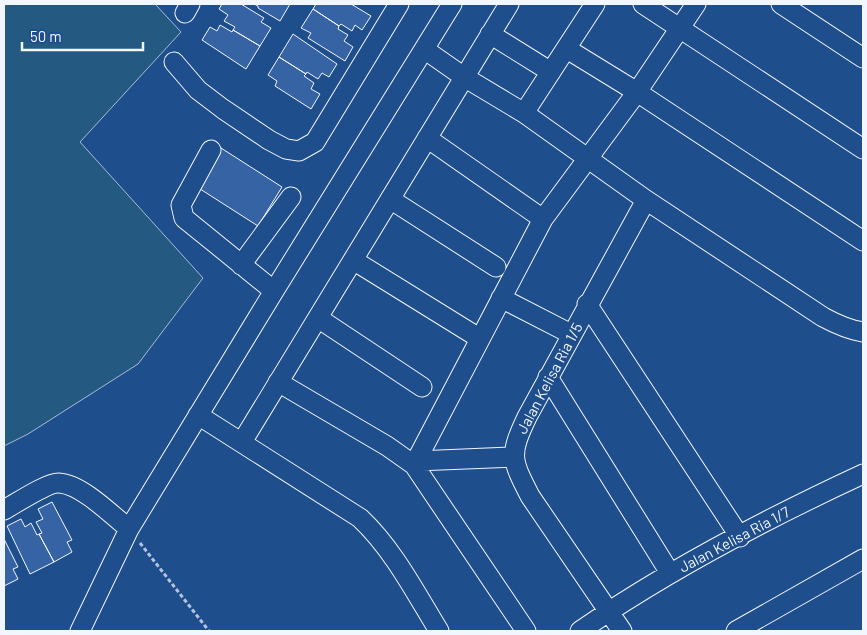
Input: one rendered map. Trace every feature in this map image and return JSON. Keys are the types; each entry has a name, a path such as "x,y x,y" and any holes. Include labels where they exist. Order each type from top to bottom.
{"street":[{"path":"174,62 198,90 223,109 269,140 286,149 299,152 315,142 399,4"},
{"path":"80,631 129,529 452,4"},
{"path":"242,442 509,4"},
{"path":"524,113 596,4"},
{"path":"643,4 863,149"},
{"path":"415,463 543,219 637,92 696,4"},
{"path":"780,4 863,58"},
{"path":"490,34 551,72"},
{"path":"424,49 464,77 524,113 646,200 823,317 837,324 863,332"},
{"path":"566,49 637,92 863,241"},
{"path":"427,138 543,219"},
{"path":"211,150 182,205 184,218 274,291"},
{"path":"241,265 291,197"},
{"path":"390,199 496,267"},
{"name":"Jalan Kelisa Ria 1/5","path":"513,457 517,438 548,378 646,200"},
{"path":"353,260 479,338"},
{"path":"501,298 571,334"},
{"path":"588,304 740,537"},
{"path":"318,318 422,387"},
{"path":"548,378 670,573"},
{"path":"278,382 415,463 526,631"},
{"path":"198,415 360,518 374,530 439,631"},
{"path":"415,463 513,457 530,496 622,631"},
{"name":"Jalan Kelisa Ria 1/7","path":"580,631 670,573 824,492 863,474"},
{"path":"4,510 41,489 58,482 81,490 129,529"},
{"path":"736,631 863,559"}],"path":[{"path":"129,529 209,631"}],"shaded area":[{"path":"4,4 155,4 181,32 80,142 203,278 138,364 28,434 4,446"}],"building":[{"path":"222,4 241,4 264,18 261,22 271,28 260,46 233,30 235,27 224,21 228,15 219,9"},
{"path":"254,4 290,4 280,21"},
{"path":"316,4 351,4 371,16 362,30 355,25 352,31 341,24 339,26 313,9"},
{"path":"313,9 339,26 338,29 348,35 344,41 353,47 345,61 308,38 311,33 301,28"},
{"path":"220,25 232,32 233,30 260,46 246,69 202,40 210,27 217,31"},
{"path":"293,34 337,64 329,77 322,73 318,79 307,72 306,74 279,57"},
{"path":"279,57 306,74 304,76 314,83 311,89 320,94 311,109 275,86 277,81 268,75"},
{"path":"221,148 282,187 258,226 197,187"},
{"path":"52,502 72,540 67,542 72,552 54,562 39,534 42,533 36,522 43,519 38,509"},
{"path":"21,519 25,527 31,523 54,562 30,574 7,526"},
{"path":"4,539 18,567 13,569 18,579 4,586"}]}
